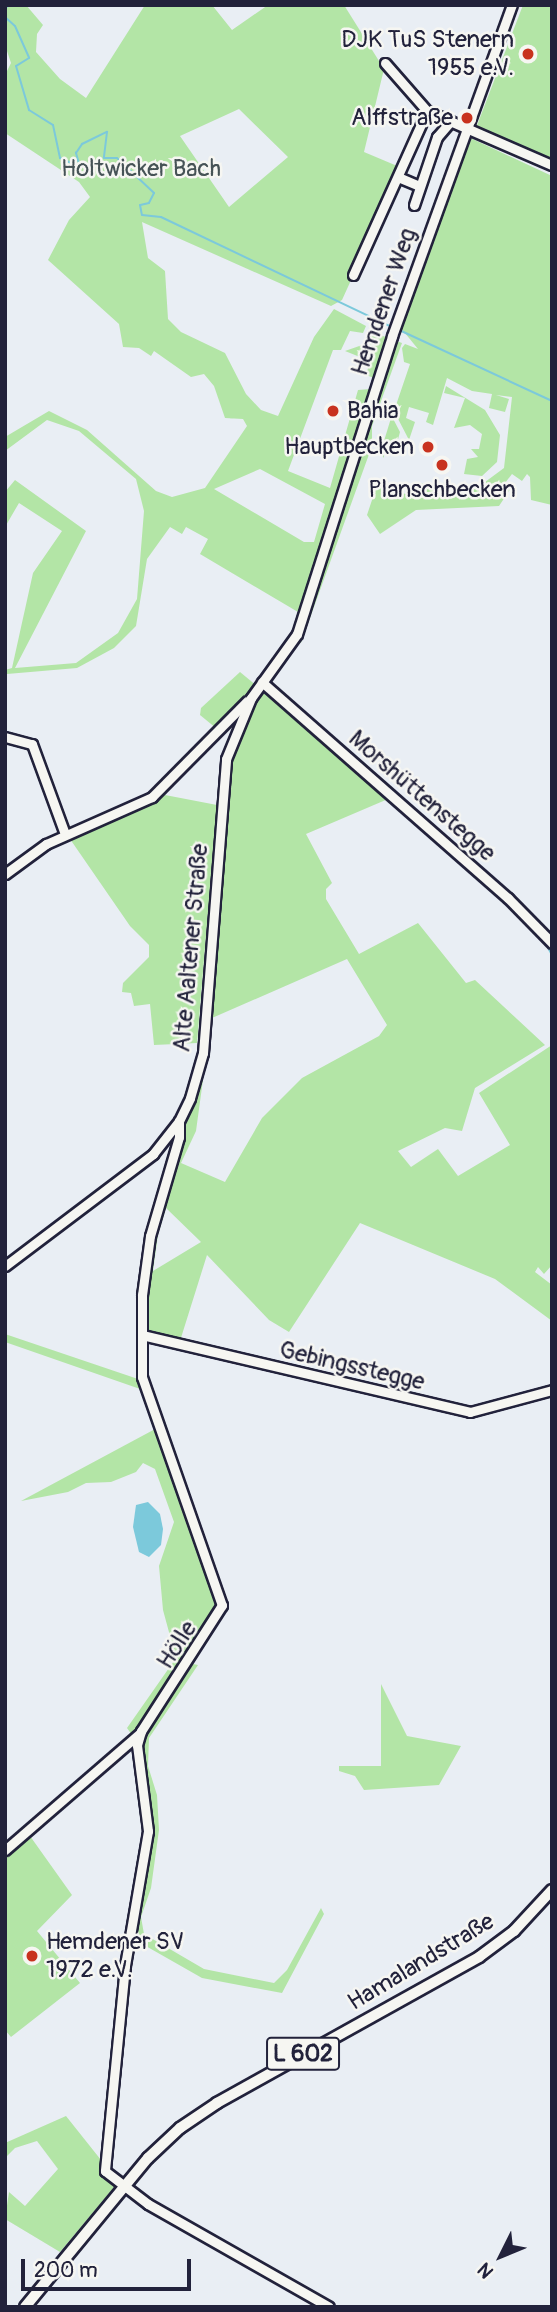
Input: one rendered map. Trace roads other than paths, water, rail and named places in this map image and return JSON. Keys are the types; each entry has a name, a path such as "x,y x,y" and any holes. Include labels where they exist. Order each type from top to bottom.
{"main road":[{"name":"Hamalandstraße","path":"26,2307 148,2158 199,2114 479,1957 514,1931 552,1891"}],"street":[{"name":"Hemdener Weg","path":"262,682 297,634 397,321 512,5"},
{"path":"385,64 427,111 552,165"},
{"name":"Hemdener Weg","path":"353,275 427,111"},
{"name":"Hemdener Weg","path":"414,205 417,185 437,138 451,121"},
{"path":"398,177 417,185"},
{"name":"Alte Aaltener Straße","path":"5,1266 139,1166 179,1121 203,1054 226,759 250,698 262,682"},
{"name":"Morshüttenstegge","path":"262,682 550,934"},
{"path":"5,874 65,834 152,797 250,698"},
{"path":"5,737 32,744 65,834"},
{"name":"Hölle","path":"122,2188 108,2177 105,2162 114,2104 125,1966 148,1830 138,1763 141,1731 222,1605 147,1394 142,1335 149,1236 179,1137 179,1121"},
{"name":"Gebingsstegge","path":"142,1335 470,1412 552,1390"},
{"path":"5,1850 141,1731"},
{"path":"122,2188 328,2307"}],"water":[{"path":"148,1502 160,1514 163,1529 161,1545 149,1557 139,1552 133,1527 136,1505"}],"waterway":[{"name":"Holtwicker Bach","path":"5,10 8,5"},
{"name":"Holtwicker Bach","path":"5,17 15,26 29,58 16,66 29,110 53,125 60,158 80,167 76,153 82,144 107,132 104,158 117,158 154,193 149,203 140,205 142,215 161,217 392,327"},
{"name":"Holtwicker Bach","path":"397,329 552,401"},
{"path":"480,880 502,899"},
{"path":"544,940 552,955"}],"place":[{"name":"DJK TuS Stenern 1955 e.V.","path":"528,54"},
{"name":"Alffstraße","path":"467,118"},
{"name":"Bahia","path":"333,411"},
{"name":"Hauptbecken","path":"428,447"},
{"name":"Planschbecken","path":"442,465"},
{"name":"Hemdener SV 1972 e.V.","path":"32,1956"}]}
